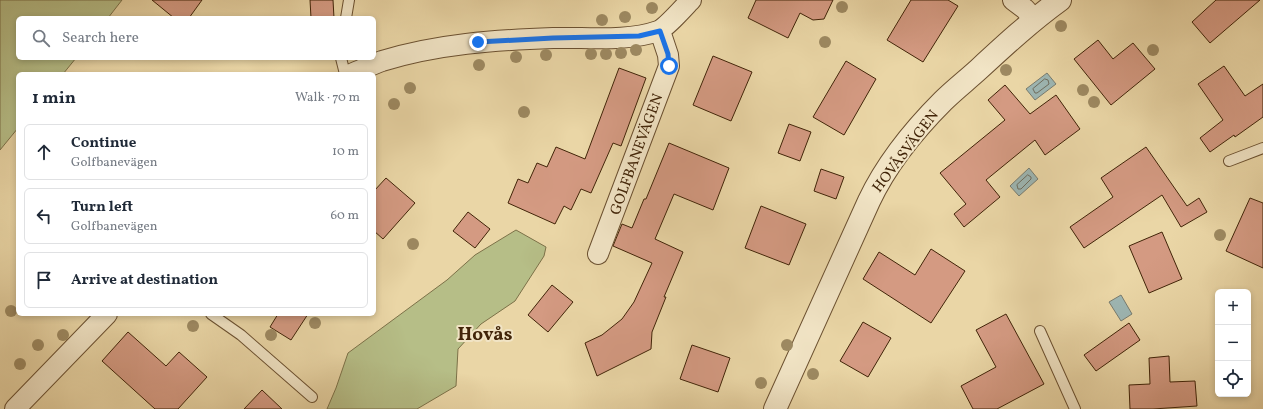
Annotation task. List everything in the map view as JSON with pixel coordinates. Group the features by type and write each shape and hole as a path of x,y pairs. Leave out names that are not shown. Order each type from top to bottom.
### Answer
{"street":[{"path":"356,72 381,62 461,44 553,38 639,36 660,31 691,0"},
{"path":"1013,0 1025,9 1034,19"},
{"name":"HOVÅSVÄGEN","path":"775,409 856,227 882,178 917,130 943,101 1034,19 1060,0"},
{"name":"GOLFBANEVÄGEN","path":"598,254 669,66 668,54 660,31"},
{"path":"16,409 105,316"}],"lane":[{"path":"346,16 349,0"},
{"path":"342,60 344,72"},
{"path":"1229,161 1263,148"},
{"path":"214,316 241,335 312,397"},
{"path":"1040,331 1075,409"}],"green space":[{"path":"0,0 122,0 110,16 16,16 16,60 74,60 65,72 16,72 16,130 0,150"},
{"path":"516,230 546,247 544,256 515,301 481,324 458,349 456,386 417,409 327,409 348,353 447,280 475,255"}],"water":[{"path":"1047,73 1056,84 1035,100 1026,89"},
{"path":"1029,168 1038,179 1019,196 1010,186"},
{"path":"1121,295 1132,314 1121,321 1109,302"}],"building":[{"path":"152,0 202,0 190,16 172,16"},
{"path":"310,0 333,0 334,16 311,16"},
{"path":"756,0 833,0 824,19 813,20 800,13 788,38 748,18"},
{"path":"911,0 948,0 958,6 923,62 887,40"},
{"path":"1216,0 1260,0 1210,43 1192,22"},
{"path":"1098,40 1113,59 1133,43 1155,69 1111,105 1074,59"},
{"path":"713,56 752,72 731,121 693,105"},
{"path":"846,61 876,79 844,135 813,117"},
{"path":"1224,66 1245,96 1263,84 1263,117 1235,137 1234,135 1210,152 1200,138 1223,120 1198,84"},
{"path":"619,68 646,78 621,146 613,143 591,193 581,189 571,210 564,206 555,224 508,203 518,179 528,183 537,163 547,167 556,147 585,159"},
{"path":"1005,85 1030,114 1056,95 1080,129 1045,155 1035,140 986,180 1000,197 964,227 954,214 966,204 940,173 1005,120 988,100"},
{"path":"789,124 811,132 800,161 778,153"},
{"path":"669,143 729,168 713,210 674,194 655,239 683,252 664,297 666,297 652,332 651,349 597,376 585,343 602,335 622,319 634,302 652,263 613,246 622,224 632,228 644,199 646,199"},
{"path":"1146,147 1187,206 1199,198 1207,212 1181,227 1162,195 1084,248 1070,227 1113,197 1101,178"},
{"path":"821,169 844,177 836,199 814,191"},
{"path":"386,178 415,203 383,239 376,233 376,189"},
{"path":"1250,198 1263,203 1263,268 1226,251"},
{"path":"761,206 806,224 789,265 745,248"},
{"path":"468,212 490,229 475,248 453,231"},
{"path":"1162,232 1182,279 1149,293 1129,246"},
{"path":"931,249 965,271 931,323 863,279 879,252 915,275"},
{"path":"552,285 573,302 548,332 528,315"},
{"path":"1006,314 1044,384 997,409 973,409 961,386 996,367 976,330"},
{"path":"277,316 307,316 291,340 270,327"},
{"path":"863,322 891,338 868,377 840,361"},
{"path":"1129,323 1140,340 1096,371 1084,355"},
{"path":"128,332 166,366 179,352 207,377 178,409 155,409 102,361"},
{"path":"692,345 730,358 718,392 680,379"},
{"path":"1169,356 1170,382 1195,381 1197,406 1130,409 1129,385 1150,384 1149,358"},
{"path":"262,390 282,409 244,409"}],"district":[{"name":"Hovås","path":"485,333"}],"route":[{"path":"478,42 553,38 639,36 660,31 668,54 669,66"}]}
